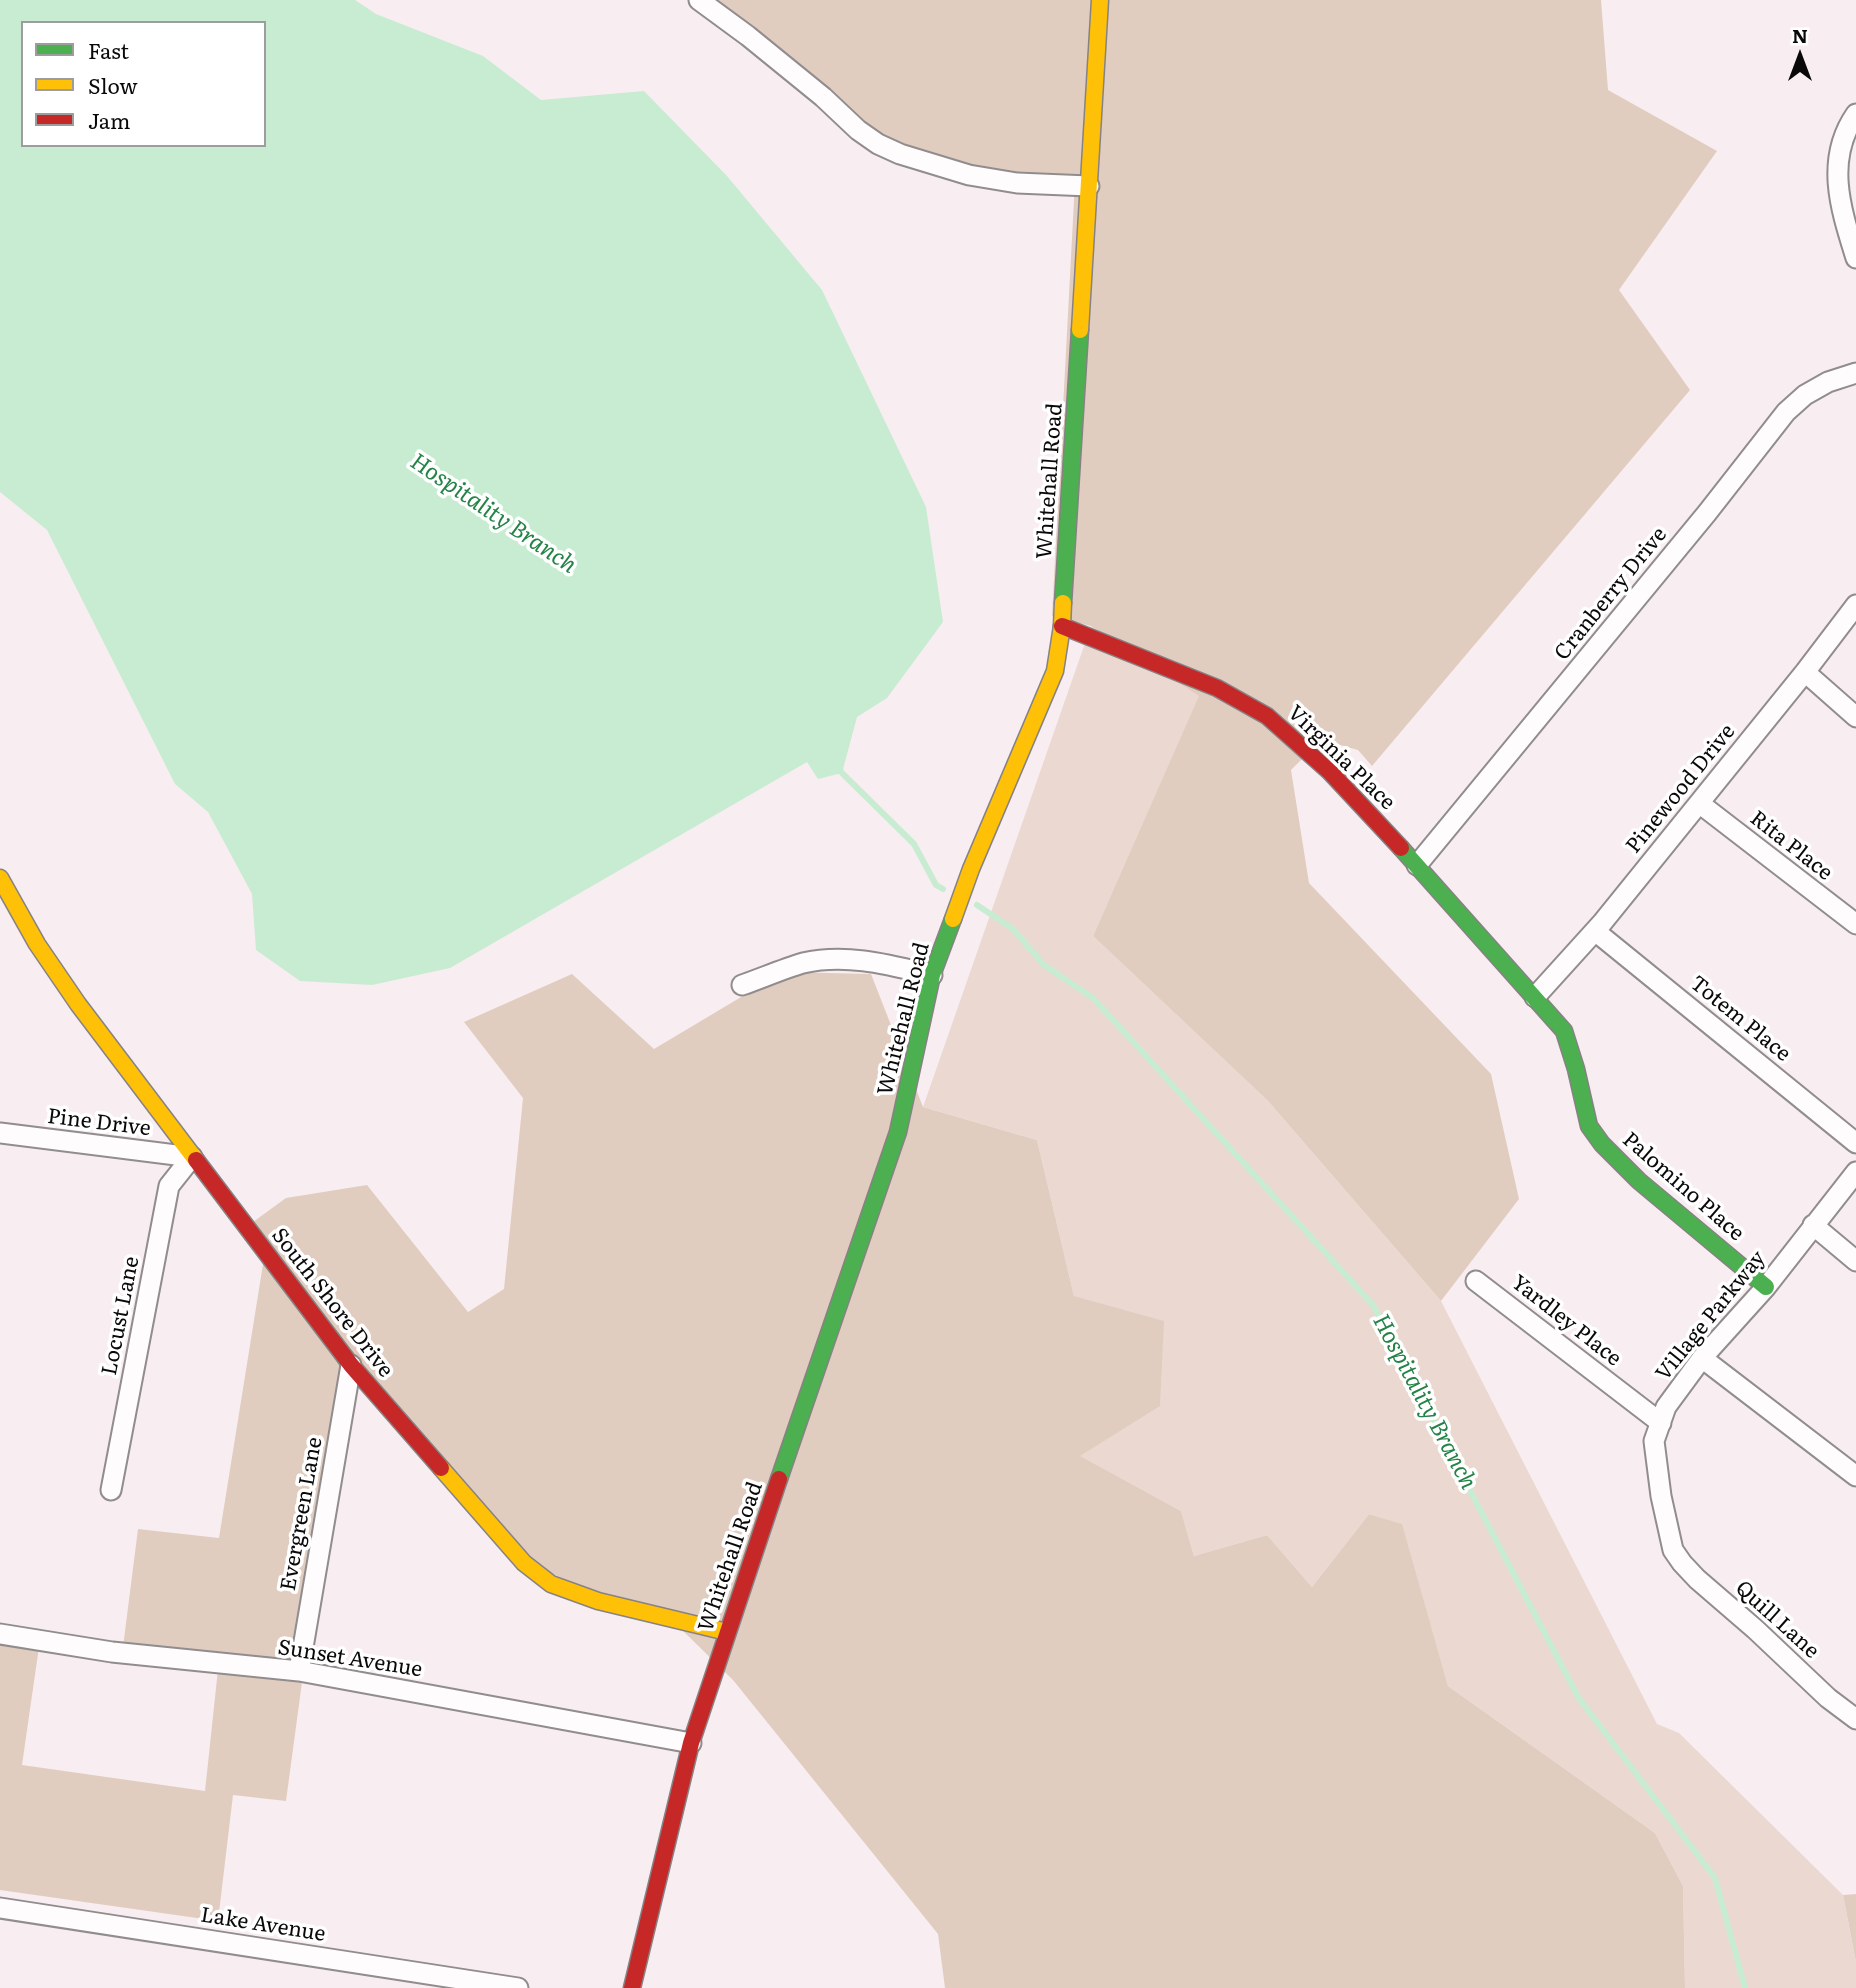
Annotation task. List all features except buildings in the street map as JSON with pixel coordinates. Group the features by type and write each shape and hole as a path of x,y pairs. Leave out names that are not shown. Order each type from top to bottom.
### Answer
{"street":[{"path":"699,0 823,97 858,130 889,149 946,169 993,180 1089,186"},
{"name":"Whitehall Road","path":"632,1988 691,1743 898,1132 932,975 971,869 1055,671 1062,626 1100,0"},
{"path":"1856,114 1844,138 1838,161 1837,186 1843,217 1856,258"},
{"name":"Cranberry Drive","path":"1417,865 1690,534 1786,412 1805,395 1828,382 1856,373"},
{"name":"Pinewood Drive","path":"1535,997 1595,931 1856,605"},
{"name":"Virginia Place","path":"1062,626 1217,688 1267,716 1329,772 1417,865 1535,997"},
{"path":"1805,672 1856,717"},
{"name":"Rita Place","path":"1699,803 1856,924"},
{"name":"South Shore Drive","path":"0,878 43,954 113,1052 351,1365 524,1563 551,1584 598,1601 727,1632"},
{"name":"Totem Place","path":"1595,931 1856,1143"},
{"path":"742,985 803,964 833,959 863,960 932,975"},
{"name":"Palomino Place","path":"1535,997 1564,1031 1589,1126 1602,1144 1640,1181 1766,1287"},
{"name":"Pine Drive","path":"0,1133 192,1157"},
{"name":"Locust Lane","path":"111,1490 169,1186 192,1157"},
{"name":"Village Parkway","path":"1672,1550 1654,1441 1666,1407 1702,1358 1766,1287 1856,1172"},
{"path":"1813,1225 1856,1261"},
{"name":"Yardley Place","path":"1476,1281 1661,1423"},
{"path":"1702,1358 1856,1476"},
{"name":"Evergreen Lane","path":"299,1671 351,1365"},
{"name":"Quill Lane","path":"1672,1550 1697,1579 1828,1698 1856,1719"},
{"name":"Sunset Avenue","path":"0,1634 113,1652 299,1671 691,1743"},
{"name":"Lake Avenue","path":"0,1908 518,1988"}],"shaded area":[{"path":"690,0 1601,0 1608,90 1717,151 1619,290 1690,390 1372,766 1358,750 1333,743 1311,750 1291,770 1309,883 1491,1074 1519,1199 1441,1301 1268,1101 1093,936 1199,696 1091,626 1052,616 1075,181 876,152 713,10"},
{"path":"1091,626 1200,696 1093,936 1268,1101 1441,1301 1657,1724 1679,1733 1843,1895 1856,1962 1856,1988 1685,1988 1683,1886 1655,1833 1448,1686 1401,1524 1369,1514 1312,1587 1267,1535 1194,1556 1181,1511 1079,1456 1160,1405 1074,1296 1037,1140 923,1107"},
{"path":"783,972 871,974 923,1107 1037,1140 1074,1296 1164,1321 1160,1406 1080,1456 1181,1511 1194,1556 1267,1535 1312,1587 1369,1514 1402,1524 1448,1686 1655,1833 1683,1886 1685,1988 945,1988 938,1934 733,1680 679,1627 522,1561 345,1363 286,1801 233,1795 218,1921 0,1890 0,1627 41,1633 22,1765 205,1791 219,1660 123,1647 138,1529 219,1538 264,1258 242,1230 286,1198 367,1185 468,1312 504,1289 523,1098 464,1022 572,974 654,1049"},
{"path":"1856,1894 1856,1962 1843,1895"}],"water":[{"path":"0,0 355,0 376,14 483,56 541,100 644,91 727,176 822,290 926,507 943,622 887,698 857,717 842,773 818,779 807,762 450,968 372,985 300,981 256,950 252,894 208,812 175,784 47,530 0,492"}],"waterway":[{"name":"Hospitality Branch","path":"839,768 914,844 936,885 943,889"},
{"name":"Hospitality Branch","path":"977,905 1013,929 1044,965 1093,998 1373,1305 1578,1697 1715,1878 1745,1988"}],"traffic: fast":[{"path":"1063,603 1080,330"},
{"path":"1401,848 1564,1031 1589,1126 1602,1144 1639,1181 1766,1287"},
{"path":"779,1479 898,1132 932,975 953,919"}],"traffic: slow":[{"path":"1080,330 1100,0"},
{"path":"953,919 971,869 1055,671 1063,603"},
{"path":"0,878 37,944 78,1004 196,1160"},
{"path":"441,1468 524,1563 551,1584 598,1601 727,1632"}],"traffic: jam":[{"path":"1062,626 1217,688 1267,716 1330,772 1401,848"},
{"path":"196,1160 351,1365 441,1468"},
{"path":"632,1988 691,1743 779,1479"}]}
